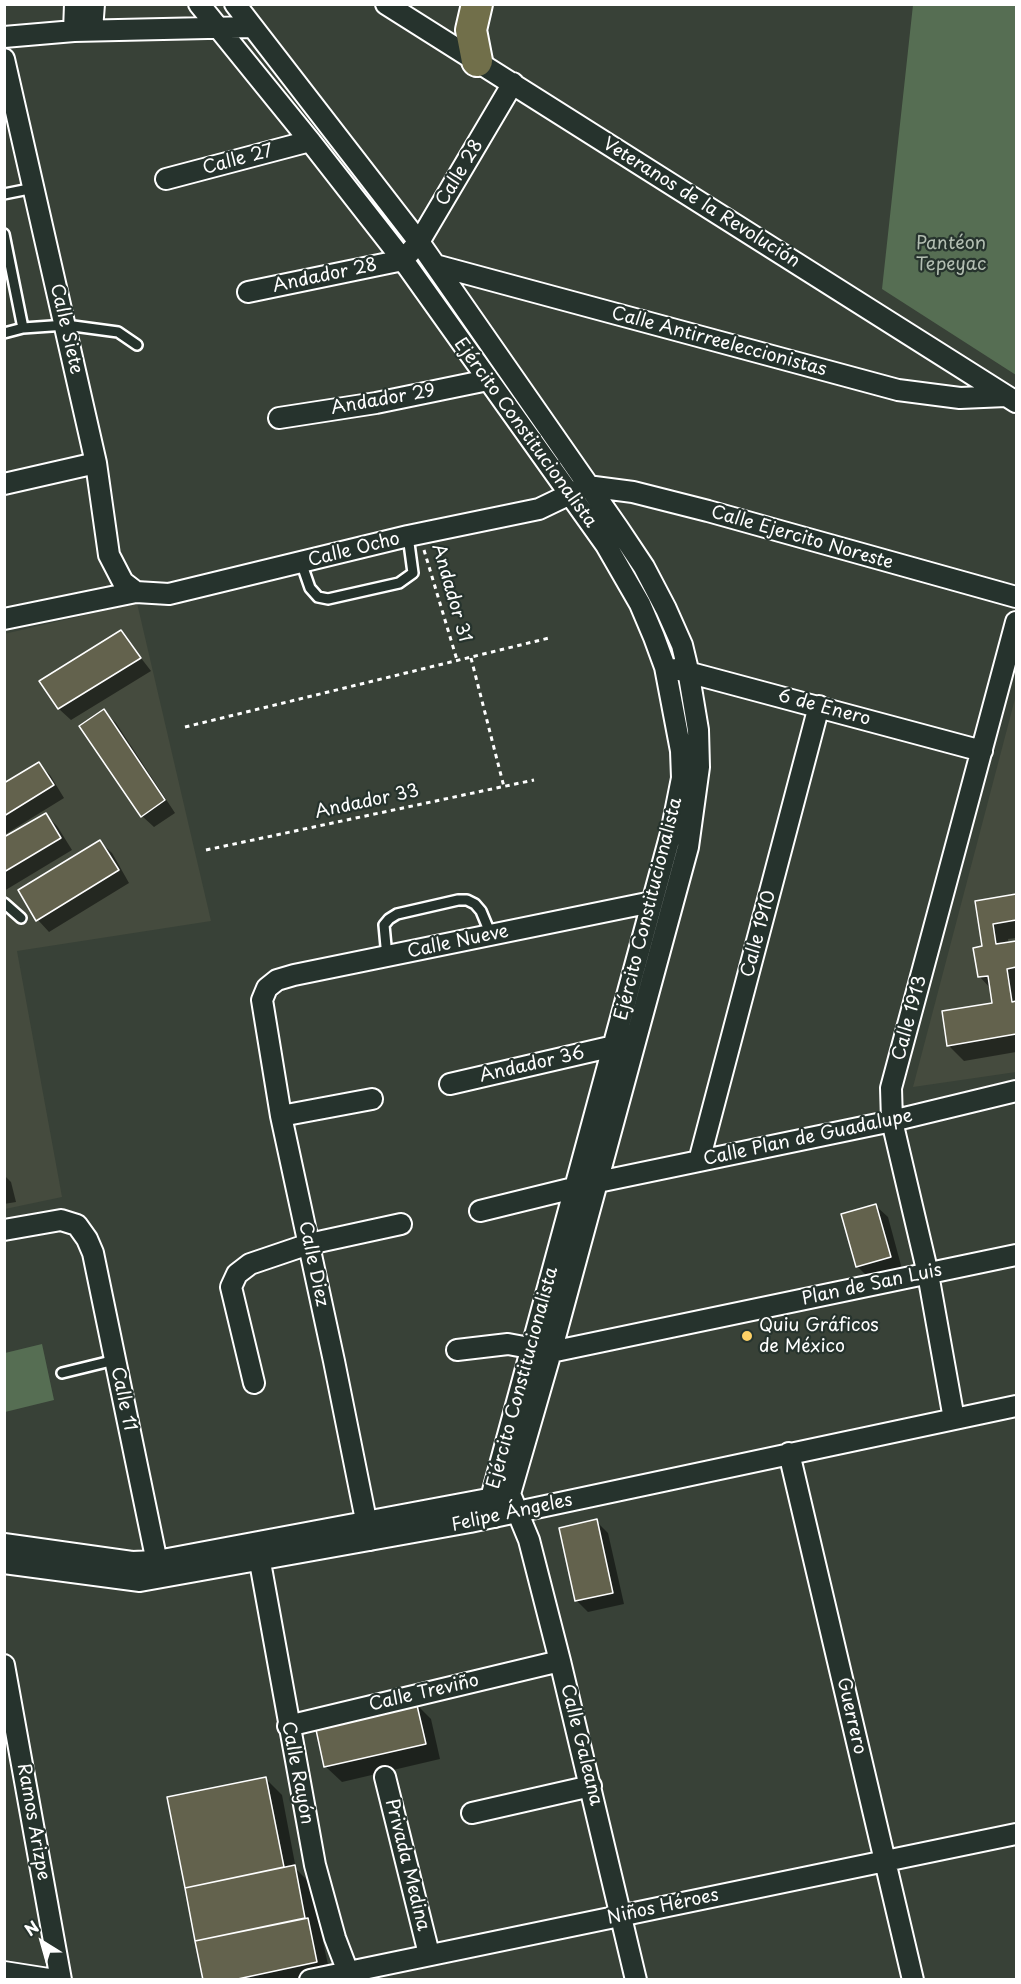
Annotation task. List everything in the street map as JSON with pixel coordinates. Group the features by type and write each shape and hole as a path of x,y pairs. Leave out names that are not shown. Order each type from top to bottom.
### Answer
{"main road":[{"path":"477,4 471,30 477,61"}],"street":[{"path":"75,4 83,31"},
{"path":"83,31 94,4"},
{"name":"Ejército Constitucionalista","path":"199,4 216,29 310,141 403,260 488,380 578,491 644,567 682,645 688,670 698,730 695,807 688,847 551,1352 504,1505"},
{"name":"Ejército Constitucionalista","path":"235,4 419,242 578,491 640,604 665,667 681,751 682,778 671,833 531,1347 504,1505"},
{"name":"Veteranos de la Revolución","path":"386,4 1011,399"},
{"path":"4,37 83,31 252,27"},
{"name":"Calle Siete","path":"4,59 96,464 109,555 123,582 136,592"},
{"name":"Calle 28","path":"403,260 419,242 513,83"},
{"name":"Calle 27","path":"166,179 310,141"},
{"name":"Andador 28","path":"248,292 403,260"},
{"name":"Calle Antirreeleccionistas","path":"435,265 898,390 960,398 1011,399"},
{"name":"Andador 29","path":"279,418 376,403 488,380"},
{"path":"4,484 96,464"},
{"name":"Calle Ocho","path":"4,619 136,592 169,594 414,535 539,509 578,491"},
{"name":"Calle Ejercito Noreste","path":"578,491 633,492 1017,597"},
{"name":"Calle 1913","path":"954,1419 928,1274 892,1121 891,1088 1017,622"},
{"name":"6 de Enero","path":"665,667 688,670 982,751"},
{"name":"Calle 1910","path":"699,1161 819,706"},
{"name":"Calle Nueve","path":"267,988 277,980 294,975 652,902"},
{"name":"Calle Diez","path":"267,988 262,1000 262,1014 281,1116 368,1532"},
{"name":"Andador 36","path":"450,1084 614,1046"},
{"name":"Calle Plan de Guadalupe","path":"480,1211 598,1182 892,1121 1017,1091"},
{"path":"281,1116 372,1099"},
{"name":"Calle 11","path":"4,1230 61,1220 77,1226 93,1253 159,1569"},
{"path":"254,1383 231,1287 237,1274 250,1264 309,1244 401,1224"},
{"name":"Plan de San Luis","path":"551,1352 1017,1255"},
{"path":"457,1350 508,1344 551,1352"},
{"name":"Felipe Ángeles","path":"4,1563 125,1581 159,1569 789,1453 1017,1406"},
{"name":"Guerrero","path":"789,1453 913,1980"},
{"name":"Calle Galeana","path":"504,1505 529,1540 591,1786 636,1980"},
{"name":"Felipe Ángeles","path":"4,1544 132,1562 159,1569 260,1562 368,1532"},
{"name":"Calle Rayón","path":"260,1562 315,1864 334,1938 349,1975"},
{"name":"Calle Treviño","path":"288,1725 560,1661"},
{"name":"Ramos Arizpe","path":"4,1665 61,1980"},
{"name":"Privada Medina","path":"385,1776 429,1954"},
{"path":"472,1813 591,1786"},
{"name":"Niños Héroes","path":"310,1980 349,1975 429,1954 1017,1834"},
{"path":"4,1972 55,1980"}],"lane":[{"path":"4,194 34,188"},
{"path":"4,234 23,328"},
{"path":"4,333 23,328 66,325 118,332 137,345"},
{"path":"301,562 310,588 318,597 328,599 377,589 399,583 413,573 414,535"},
{"path":"387,957 384,925 389,919 397,914 458,900 467,900 475,904 481,911 491,935"},
{"path":"4,903 21,918"},
{"path":"62,1373 115,1360"}],"path":[{"name":"Andador 31","path":"414,535 457,660"},
{"path":"185,728 549,638"},
{"path":"471,657 504,787"},
{"name":"Andador 33","path":"206,850 534,780"}],"shaded area":[{"path":"137,603 211,921 17,951 62,1197 5,1209 4,634"},
{"path":"1016,695 1016,1072 913,1087"}],"green space":[{"name":"Pantéon Tepeyac","path":"913,5 1016,5 1016,375 882,289"},
{"path":"42,1344 54,1400 5,1412 5,1353"}],"building":[{"path":"121,630 141,658 58,709 39,681"},
{"path":"104,709 165,800 141,817 79,726"},
{"path":"39,762 54,785 4,816 4,783"},
{"path":"46,813 61,838 4,872 4,837"},
{"path":"100,840 119,870 36,921 18,890"},
{"path":"1016,894 1016,920 993,924 996,944 1016,941 1016,967 1007,969 1012,1002 1016,1001 1016,1034 947,1046 942,1011 992,1003 988,976 978,977 973,948 982,946 975,901"},
{"path":"876,1204 891,1257 856,1267 841,1214"},
{"path":"597,1519 613,1593 575,1601 559,1528"},
{"path":"416,1701 426,1744 324,1767 315,1725"},
{"path":"266,1777 284,1867 185,1888 167,1797"},
{"path":"295,1865 305,1918 195,1941 185,1888"},
{"path":"308,1918 317,1962 233,1980 203,1980 195,1941"}],"place":[{"name":"Quiu Gráficos de México","path":"747,1336"}]}
